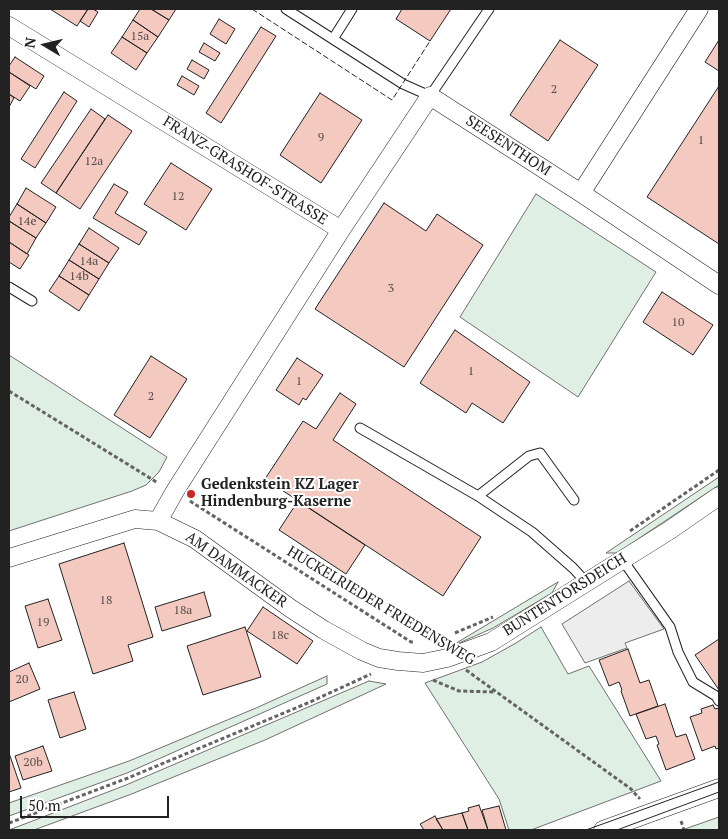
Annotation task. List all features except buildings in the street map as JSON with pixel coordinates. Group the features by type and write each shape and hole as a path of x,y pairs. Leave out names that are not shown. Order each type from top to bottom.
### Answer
{"street":[{"path":"581,193 699,9"},
{"name":"FRANZ-GRASHOF-STRASSE","path":"9,26 341,230 158,521"},
{"name":"SEESENTHOM","path":"430,96 719,285"},
{"path":"341,230 430,96"},
{"name":"BUNTENTORSDEICH","path":"398,661 423,663 447,658 491,642 670,530 719,496"},
{"name":"AM DAMMACKER","path":"9,558 135,519 158,521 195,539 290,608 324,630 362,651 379,658 398,661"},
{"path":"603,830 719,788"}],"lane":[{"path":"286,9 402,84 430,96 489,9"},
{"path":"333,39 352,9"},
{"path":"9,287 32,301"},
{"path":"360,428 478,496 532,532 586,582"},
{"path":"478,496 529,456 540,453 574,500"},
{"path":"622,559 670,627 678,652 693,682 716,696 719,701"}],"path":[{"name":"HUCKELRIEDER FRIEDENSWEG","path":"9,391 152,481 175,492 411,642 419,644"},
{"name":"HUCKELRIEDER FRIEDENSWEG","path":"447,658 631,790 639,798 646,795"},
{"path":"9,823 137,774 310,702 398,661"},
{"path":"426,680 434,680 459,691 496,692"}],"green space":[{"path":"536,194 656,272 578,397 460,317"},
{"path":"9,355 167,457 159,472 146,485 132,491 9,531"},
{"path":"719,477 719,485 617,553 606,553"},
{"path":"558,582 552,593 493,628 448,648"},
{"path":"541,627 568,674 589,666 661,781 531,830 509,830 499,799 425,683 482,662"},
{"path":"327,676 327,684 127,773 9,816 9,803 129,761"},
{"path":"369,681 386,684 265,740 129,795 34,830 9,830 126,785"},
{"path":"719,817 719,830 682,830"}],"shaded area":[{"path":"629,581 664,629 625,643 627,648 585,663 562,624"}],"tram line":[{"path":"586,830 719,782"},
{"path":"617,830 719,792"}],"fence":[{"path":"252,9 392,100 430,41"}],"place":[{"name":"Gedenkstein KZ Lager Hindenburg-Kaserne","path":"191,494"}]}
